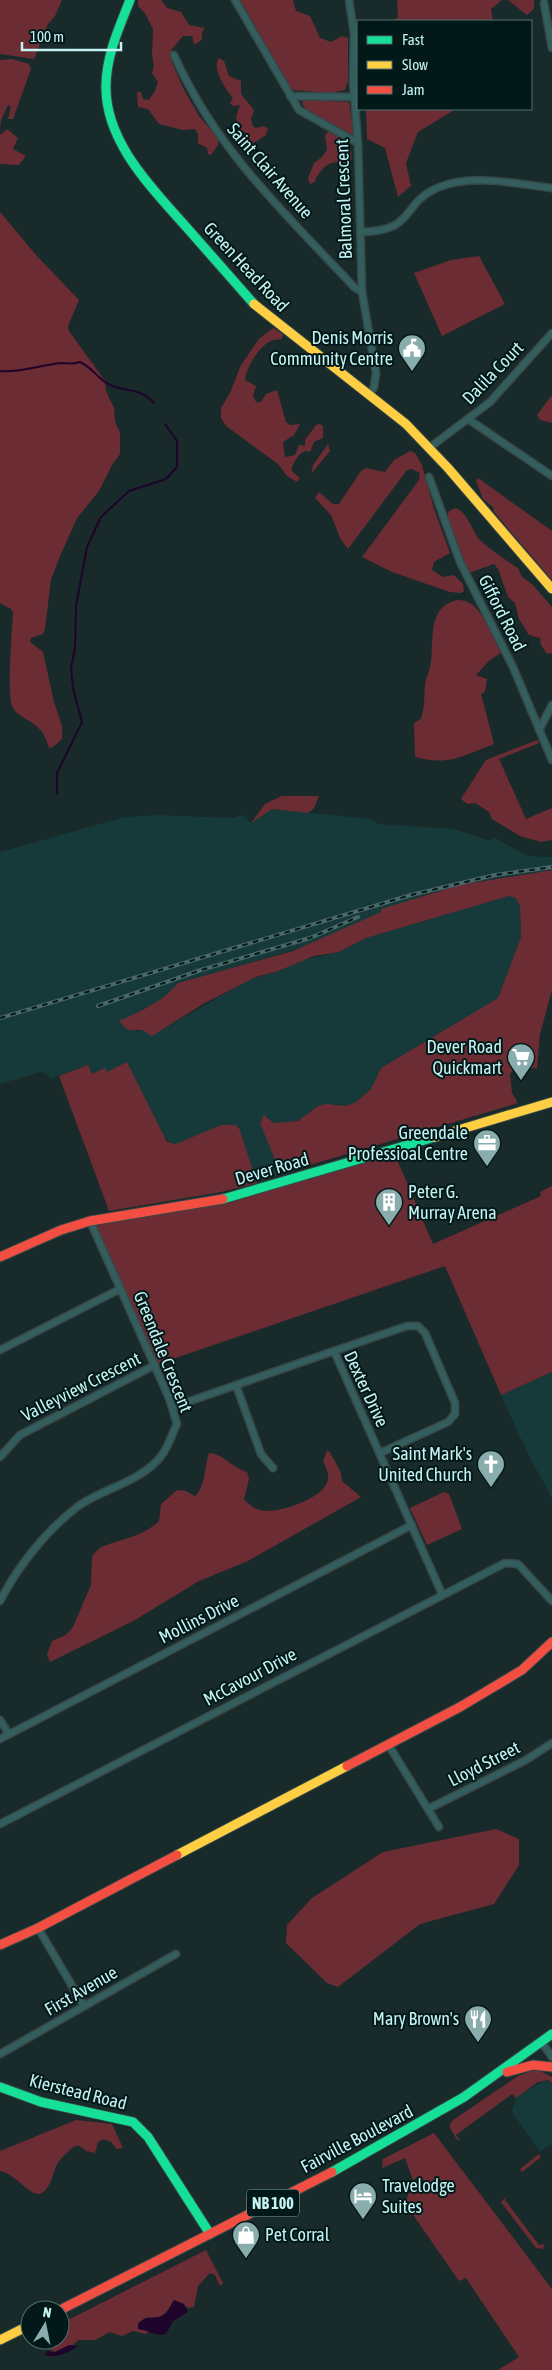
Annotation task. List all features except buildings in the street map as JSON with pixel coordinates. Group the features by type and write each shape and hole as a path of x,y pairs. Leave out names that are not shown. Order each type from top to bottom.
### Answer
{"main road":[{"name":"Green Head Road","path":"130,0 111,48 106,85 111,120 131,161 151,188 256,306 397,416 429,448 552,589"},
{"name":"Dever Road","path":"0,1257 62,1230 90,1221 228,1198 552,1102"},
{"path":"0,1945 38,1928 496,1687 522,1670 552,1642"},
{"name":"Fairville Boulevard","path":"70,2305 370,2152 431,2118 501,2074 552,2034"},
{"path":"501,2074 533,2065 552,2067"},
{"name":"Kierstead Road","path":"0,2087 41,2102 133,2122 148,2136 210,2234"},
{"path":"0,2340 20,2330"}],"street":[{"path":"235,0 290,96 303,113 358,143"},
{"name":"Balmoral Crescent","path":"349,0 354,33 354,97 358,143 362,292 376,373 374,387 370,395"},
{"path":"544,3 552,48"},
{"name":"Saint Clair Avenue","path":"174,54 197,103 227,148 354,287 362,292"},
{"path":"290,96 354,97"},
{"path":"361,232 382,231 396,226 428,193 452,183 476,181 552,188"},
{"name":"Dalila Court","path":"429,448 490,402 552,333"},
{"path":"468,419 552,476"},
{"name":"Gifford Road","path":"430,477 460,562 513,667 552,760"},
{"path":"539,730 552,705"},
{"name":"Greendale Crescent","path":"0,1601 14,1574 50,1533 78,1507 139,1475 162,1456 177,1424 173,1407 155,1365 90,1221"},
{"path":"0,1350 120,1289"},
{"path":"334,1351 406,1326 418,1326 425,1333 455,1403 455,1414 448,1422 380,1453"},
{"name":"Dexter Drive","path":"173,1407 334,1351 442,1594"},
{"name":"Valleyview Crescent","path":"0,1457 20,1435 155,1365"},
{"path":"236,1385 262,1454 273,1468"},
{"name":"Mollins Drive","path":"0,1739 412,1525"},
{"name":"McCavour Drive","path":"0,1824 505,1563 515,1562 552,1601"},
{"path":"0,1720 9,1734"},
{"name":"Lloyd Street","path":"428,1809 526,1760 552,1743"},
{"path":"388,1744 439,1827"},
{"path":"38,1928 84,2006"},
{"name":"First Avenue","path":"0,2054 176,1954"},
{"path":"542,2043 552,2057"}],"shaded area":[{"path":"0,0 62,0 55,16 48,24 34,59 0,54"},
{"path":"138,0 161,0 167,8 181,12 189,25 205,28 202,33 202,39 196,44 194,44 192,36 183,36 172,49 171,60 184,90 199,116 218,138 218,145 211,155 208,154 207,148 198,143 198,134 195,129 183,130 159,124 148,109 138,107 137,92 141,92 143,99 149,100 158,82 152,73 154,66 152,55 153,29 145,13 138,6"},
{"path":"240,0 293,0 296,11 310,16 320,38 331,42 342,36 348,38 348,81 345,90 330,93 292,90"},
{"path":"397,0 502,0 491,9 493,20 393,20 398,18"},
{"path":"508,0 534,0 534,9 527,15"},
{"path":"219,58 224,61 229,76 241,81 241,94 254,110 251,119 253,126 256,128 263,126 268,128 266,135 244,149 240,149 239,146 247,133 239,130 236,117 240,105 233,106 230,103 233,98 218,73 217,62"},
{"path":"12,59 29,64 31,69 13,119 8,119 11,107 8,105 1,120 0,128 0,60"},
{"path":"305,100 349,102 354,136 307,110 302,104"},
{"path":"366,110 454,110 418,132 406,163 411,186 398,197 385,148 367,139"},
{"path":"7,129 18,138 13,149 26,156 19,165 0,164 0,135"},
{"path":"328,132 339,137 348,145 352,155 351,160 348,166 336,162 327,165 318,175 315,182 310,184 308,178 314,163 327,150 325,136"},
{"path":"0,212 36,255 79,300 68,326 69,331 105,381 106,391 114,408 115,422 120,432 120,454 112,465 99,491 77,518 51,579 43,634 31,638 30,642 43,652 54,702 62,726 62,739 49,748 46,738 41,731 15,711 12,706 10,676 13,613 11,609 0,603"},
{"path":"479,256 505,304 442,336 414,273 451,260"},
{"path":"273,328 283,334 282,339 271,341 258,352 245,380 256,386 253,396 256,402 261,402 266,394 277,390 286,422 290,425 300,424 294,435 283,442 285,457 295,455 299,445 305,446 305,440 316,425 320,424 323,426 323,438 314,442 310,452 303,452 294,463 292,471 300,478 297,482 287,476 278,464 226,426 221,418 221,408 230,393 241,365 259,339"},
{"path":"552,395 552,423 540,420 537,415"},
{"path":"328,444 330,451 311,474 313,465"},
{"path":"410,451 415,453 422,465 434,509 450,553 434,562 432,570 443,577 454,575 463,584 464,591 461,593 450,592 392,572 362,557 419,480 420,473 412,469 407,470 348,549 340,538 331,515 315,498 319,492 333,504 339,504 361,471 366,468 385,472 394,460"},
{"path":"478,478 552,531 552,580 494,512 493,507 483,499 476,481"},
{"path":"456,508 467,518 480,540 518,568 522,577 532,584 552,607 552,653 547,654 541,645 540,638 529,635 519,619 515,603 508,597 498,569 494,564 469,573 447,518 449,511"},
{"path":"457,600 473,605 479,611 501,653 490,660 476,675 487,679 485,692 481,694 494,744 456,758 427,760 415,757 414,723 421,719 423,710 436,617 447,604"},
{"path":"537,740 539,743 499,759 526,819 552,808 552,840 541,842 520,836 492,819 489,812 475,803 467,804 461,799 486,760"},
{"path":"282,796 319,796 314,808 308,813 272,809 251,823 265,804"},
{"path":"272,809 371,819 377,824 454,829 490,841 493,837 528,856 552,857 552,870 487,880 421,896 307,946 178,983 172,991 139,1011 136,1031 167,1027 245,982 278,971 302,960 339,952 366,938 509,896 516,898 520,906 521,937 498,998 381,1068 371,1089 356,1102 346,1106 336,1104 296,1121 274,1123 268,1116 283,1173 257,1183 240,1130 221,1125 178,1144 171,1144 107,1072 92,1074 87,1065 50,1079 47,1074 41,1072 0,1084 0,852 125,817 156,815 231,818 242,815 251,823"},
{"path":"552,870 552,990 540,1034 537,1068 514,1069 510,1074 512,1093 518,1103 283,1173 278,1167 260,1123 264,1115 274,1123 298,1121 318,1106 326,1104 346,1106 356,1102 371,1089 381,1068 498,998 521,937 520,906 516,898 509,896 366,938 339,952 314,956 278,971 256,977 203,1004 152,1036 142,1030 128,1030 119,1021 158,1001 178,983 293,951 381,912 381,909 460,885"},
{"path":"127,1062 167,1142 176,1144 221,1125 236,1125 240,1130 257,1183 221,1192 109,1211 59,1076 88,1065 92,1074 105,1068 107,1072"},
{"path":"393,1150 433,1244 541,1196 540,1192 552,1186 552,1372 501,1395 445,1266 155,1365 90,1221 187,1206"},
{"path":"552,1372 552,1498 528,1454 501,1395"},
{"path":"327,1451 330,1452 341,1473 342,1481 361,1497 248,1561 199,1581 135,1620 50,1662 47,1655 52,1641 66,1635 73,1627 91,1585 92,1556 102,1547 139,1534 153,1526 159,1521 161,1504 177,1490 186,1491 195,1496 203,1482 209,1453 219,1456 247,1472 249,1479 244,1499 249,1505 267,1511 299,1504 325,1487 328,1475 323,1461"},
{"path":"444,1492 449,1494 462,1529 427,1545 410,1508"},
{"path":"496,1829 519,1839 519,1865 494,1904 420,1924 338,1987 327,1983 286,1943 287,1925 312,1898 383,1852"},
{"path":"531,2071 540,2071 552,2077 552,2083 548,2080 538,2082 516,2098 512,2094 456,2135 460,2140 457,2140 449,2126 453,2120 518,2076"},
{"path":"545,2080 552,2083 552,2144 540,2152 512,2112 516,2098"},
{"path":"76,2120 112,2124 123,2148 117,2149 111,2142 103,2139 98,2142 95,2153 86,2151 80,2146 74,2147 61,2158 48,2186 40,2194 31,2191 11,2176 0,2171 0,2151"},
{"path":"434,2133 552,2289 552,2370 498,2370 519,2357 466,2278 459,2281 405,2203 409,2193 424,2181 421,2176 413,2180 405,2158 382,2168 383,2159"},
{"path":"539,2154 541,2157 522,2172 520,2169"},
{"path":"508,2195 505,2200 539,2245 545,2244 543,2249 536,2248 501,2202"},
{"path":"206,2250 223,2283 220,2286 215,2275 210,2273 198,2286 194,2307 189,2308 178,2302 161,2316 145,2318 138,2324 140,2329 149,2331 146,2334 133,2331 122,2336 110,2332 95,2340 78,2340 70,2346 70,2319"},
{"path":"174,2300 184,2304 188,2312 173,2321 166,2334 159,2335 138,2329 138,2324 144,2319 165,2314"},
{"path":"70,2345 78,2346 71,2350 62,2354 45,2355 47,2351 70,2350"}],"waterway":[{"path":"0,371 15,371 53,364 80,362 108,384 144,395 154,403"},
{"path":"57,794 57,773 82,722 73,688 71,668 75,648 76,606 87,547 101,517 129,491 166,479 177,467 177,441 165,424"}],"railway":[{"path":"0,1018 411,895 495,875 552,867"},
{"path":"98,1006 201,970 310,938 358,917"}],"traffic: fast":[{"path":"130,0 114,41 107,73 108,105 113,126 122,145 146,181 254,304"},
{"path":"223,1199 435,1137"},
{"path":"332,2172 464,2097 552,2034"},
{"path":"0,2087 41,2102 133,2122 148,2137 210,2234"}],"traffic: slow":[{"path":"254,304 406,424 448,468 552,589"},
{"path":"435,1137 552,1102"},
{"path":"177,1855 347,1766"},
{"path":"0,2340 20,2330"}],"traffic: jam":[{"path":"0,1257 61,1230 90,1221 223,1199"},
{"path":"347,1766 460,1707 522,1670 552,1642"},
{"path":"0,1945 38,1928 177,1855"},
{"path":"507,2072 533,2065 552,2067"},
{"path":"70,2305 332,2172"}],"place":[{"name":"Denis Morris Community Centre","path":"412,372"},
{"name":"Dever Road Quickmart","path":"521,1081"},
{"name":"Greendale Professioal Centre","path":"487,1167"},
{"name":"Peter G. Murray Arena","path":"389,1226"},
{"name":"Saint Mark's United Church","path":"491,1488"},
{"name":"Mary Brown's","path":"478,2043"},
{"name":"Travelodge Suites","path":"363,2220"},
{"name":"Pet Corral","path":"246,2259"}]}
